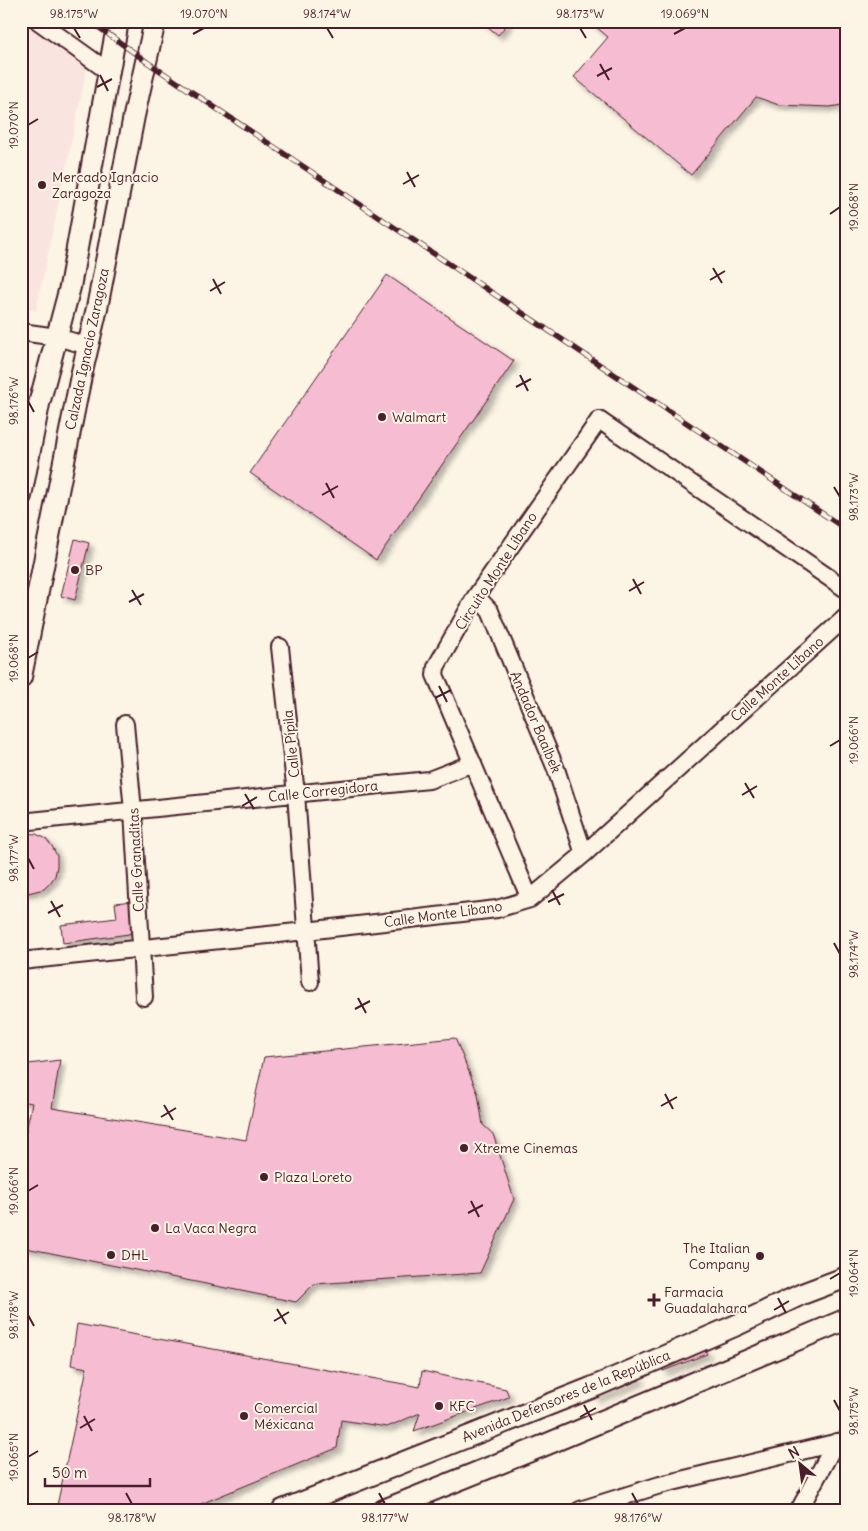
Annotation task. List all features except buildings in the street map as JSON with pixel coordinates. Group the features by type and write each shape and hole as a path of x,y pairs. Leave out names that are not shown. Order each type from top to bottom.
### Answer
{"main road":[{"path":"21,496 39,404 70,287 118,21"},
{"name":"Calzada Ignacio Zaragoza","path":"21,678 89,338 97,308 134,116 155,21"},
{"path":"70,287 75,311 89,338"},
{"name":"Avenida Defensores de la República","path":"284,1510 592,1388 739,1324 802,1294 847,1277"},
{"path":"384,1510 847,1319"}],"street":[{"path":"38,21 109,72"},
{"path":"21,332 57,337 89,338"},
{"name":"Circuito Monte Líbano","path":"530,899 435,675 436,667 476,596 599,420 847,590"},
{"name":"Andador Baalbek","path":"476,596 490,611 556,769 584,854"},
{"name":"Calle Monte Líbano","path":"21,961 141,950 497,909 530,899 584,854 847,616"},
{"name":"Calle Pípila","path":"280,647 296,794 310,982"},
{"name":"Calle Granaditas","path":"126,724 134,811 144,996"},
{"name":"Calle Corregidora","path":"21,822 430,780 473,762"},
{"path":"580,1510 660,1485 842,1441"},
{"path":"799,1510 842,1441"}],"shaded area":[{"name":"Mercado Ignacio Zaragoza","path":"21,21 30,21 88,63 36,311 21,308"}],"railway":[{"path":"90,21 147,62 847,530"}],"place":[{"name":"Mercado Ignacio Zaragoza","path":"42,185"},
{"name":"Walmart","path":"382,417"},
{"name":"BP","path":"75,570"},
{"name":"Xtreme Cinemas","path":"464,1148"},
{"name":"Plaza Loreto","path":"264,1177"},
{"name":"La Vaca Negra","path":"155,1228"},
{"name":"DHL","path":"111,1255"},
{"name":"The Italian Company","path":"760,1256"},
{"name":"Farmacia Guadalahara","path":"654,1300"},
{"name":"KFC","path":"439,1406"},
{"name":"Comercial Méxicana","path":"244,1416"}]}
